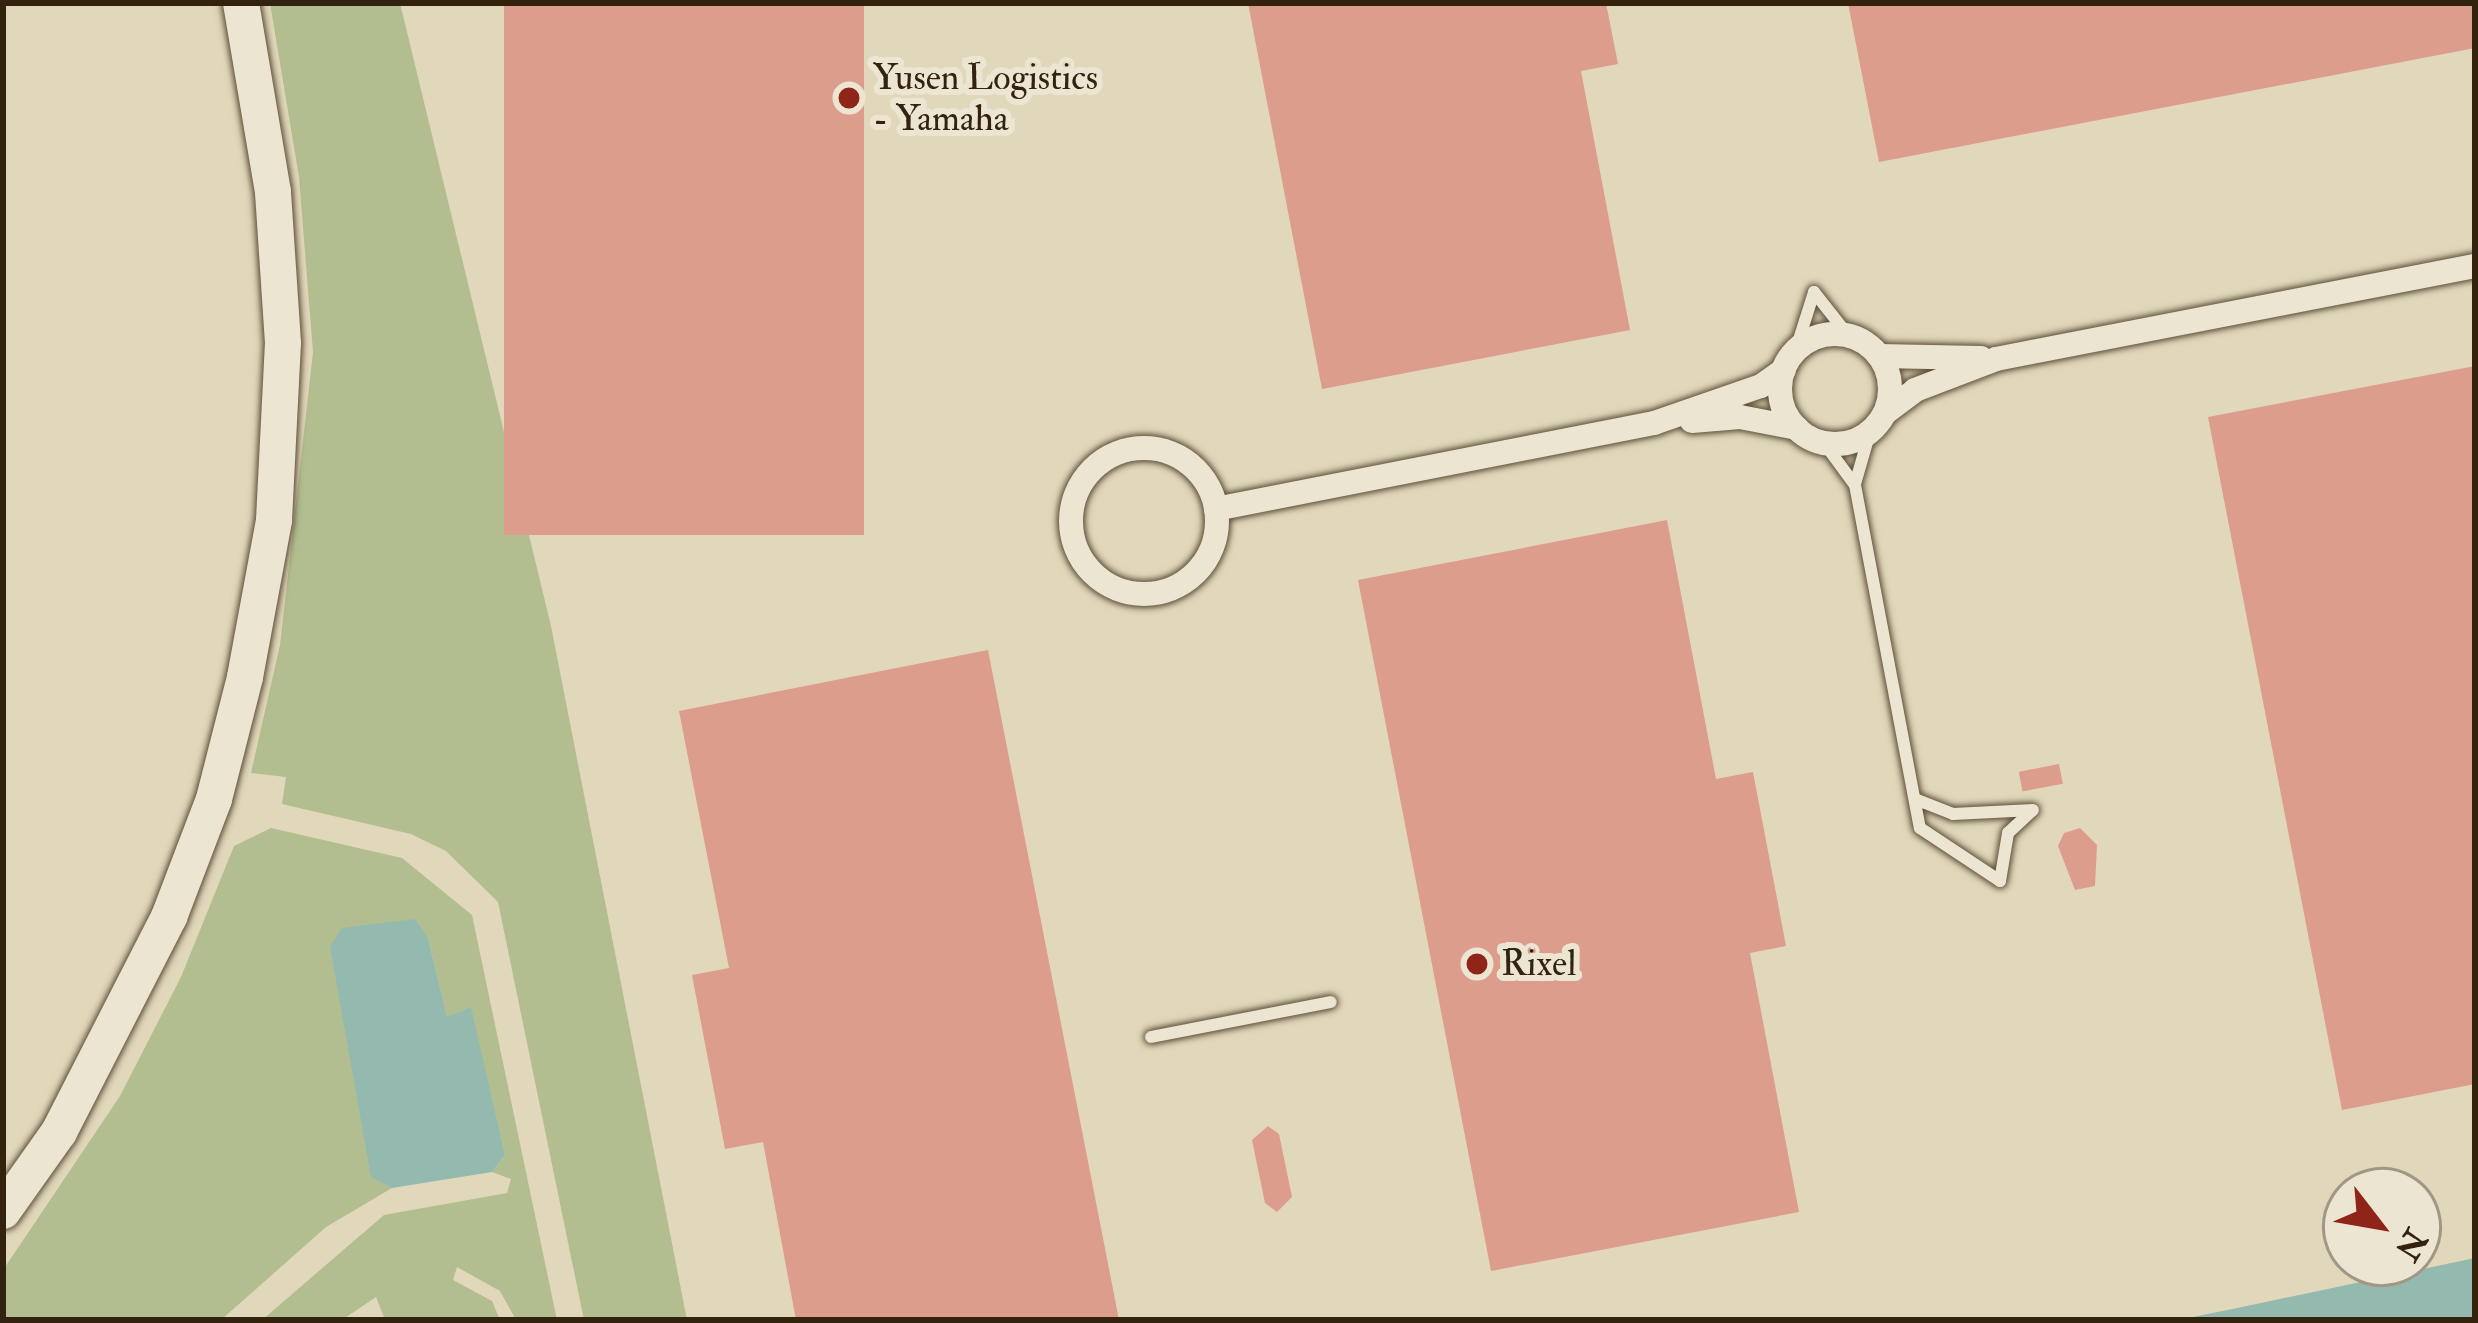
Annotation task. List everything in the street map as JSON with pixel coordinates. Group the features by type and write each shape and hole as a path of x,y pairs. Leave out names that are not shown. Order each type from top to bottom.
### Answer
{"main road":[{"path":"3,1211 59,1132 170,917 214,799 245,677 274,520 283,343 273,192 241,3"}],"street":[{"path":"1216,509 1654,423 1740,418 1797,428 1824,443 1877,422 1915,390 1996,358 2475,266"},
{"path":"1654,423 1762,386 1823,335 1848,335 1880,356 1996,358"},
{"path":"1877,422 1890,387 1880,356"},
{"path":"1789,361 1783,404 1797,428"},
{"path":"1130,449 1188,463 1216,509 1214,545 1199,570 1164,592 1116,589 1095,576 1073,538 1079,488 1111,456 1130,449"}],"lane":[{"path":"1789,361 1814,292 1848,335"},
{"path":"1855,485 1877,422"},
{"path":"1824,443 1855,485 1920,828 2000,881 2008,833 2033,810 1953,814 1915,799"},
{"path":"1151,1037 1331,1002"}],"green space":[{"path":"270,3 400,3 551,626 687,1320 584,1320 498,902 446,851 411,834 282,804 286,777 251,773 280,645 313,352 299,177"},
{"path":"271,828 402,858 472,915 557,1320 516,1320 500,1291 457,1267 453,1280 492,1301 500,1320 385,1320 376,1297 342,1320 262,1320 384,1215 507,1193 511,1179 492,1172 505,1155 470,1008 447,1018 428,938 371,1176 392,1188 326,1227 221,1320 3,1320 3,1270 120,1096 181,977 234,846"}],"water":[{"path":"415,919 428,938 447,1017 471,1007 505,1155 492,1172 392,1188 371,1177 330,947 342,928"},
{"path":"2475,1258 2475,1320 2178,1320 2337,1287 2442,1287 2442,1265"}],"building":[{"path":"504,3 864,3 864,535 504,535"},
{"path":"1248,3 1606,3 1618,64 1581,71 1630,330 1322,389"},
{"path":"1848,3 2475,3 2475,48 1879,162"},
{"path":"2475,366 2475,1084 2342,1110 2208,417"},
{"path":"1667,520 1716,779 1753,772 1786,946 1750,953 1799,1212 1491,1271 1358,580"},
{"path":"988,650 1119,1320 796,1320 763,1142 725,1149 692,975 729,968 679,711"},
{"path":"2059,764 2063,784 2023,791 2019,772"},
{"path":"2080,828 2097,845 2095,886 2075,890 2058,846 2064,833"},
{"path":"1268,1126 1279,1134 1292,1197 1277,1212 1265,1203 1252,1140"}],"place":[{"name":"Yusen Logistics - Yamaha","path":"849,98"},
{"name":"Rixel","path":"1477,964"}]}
